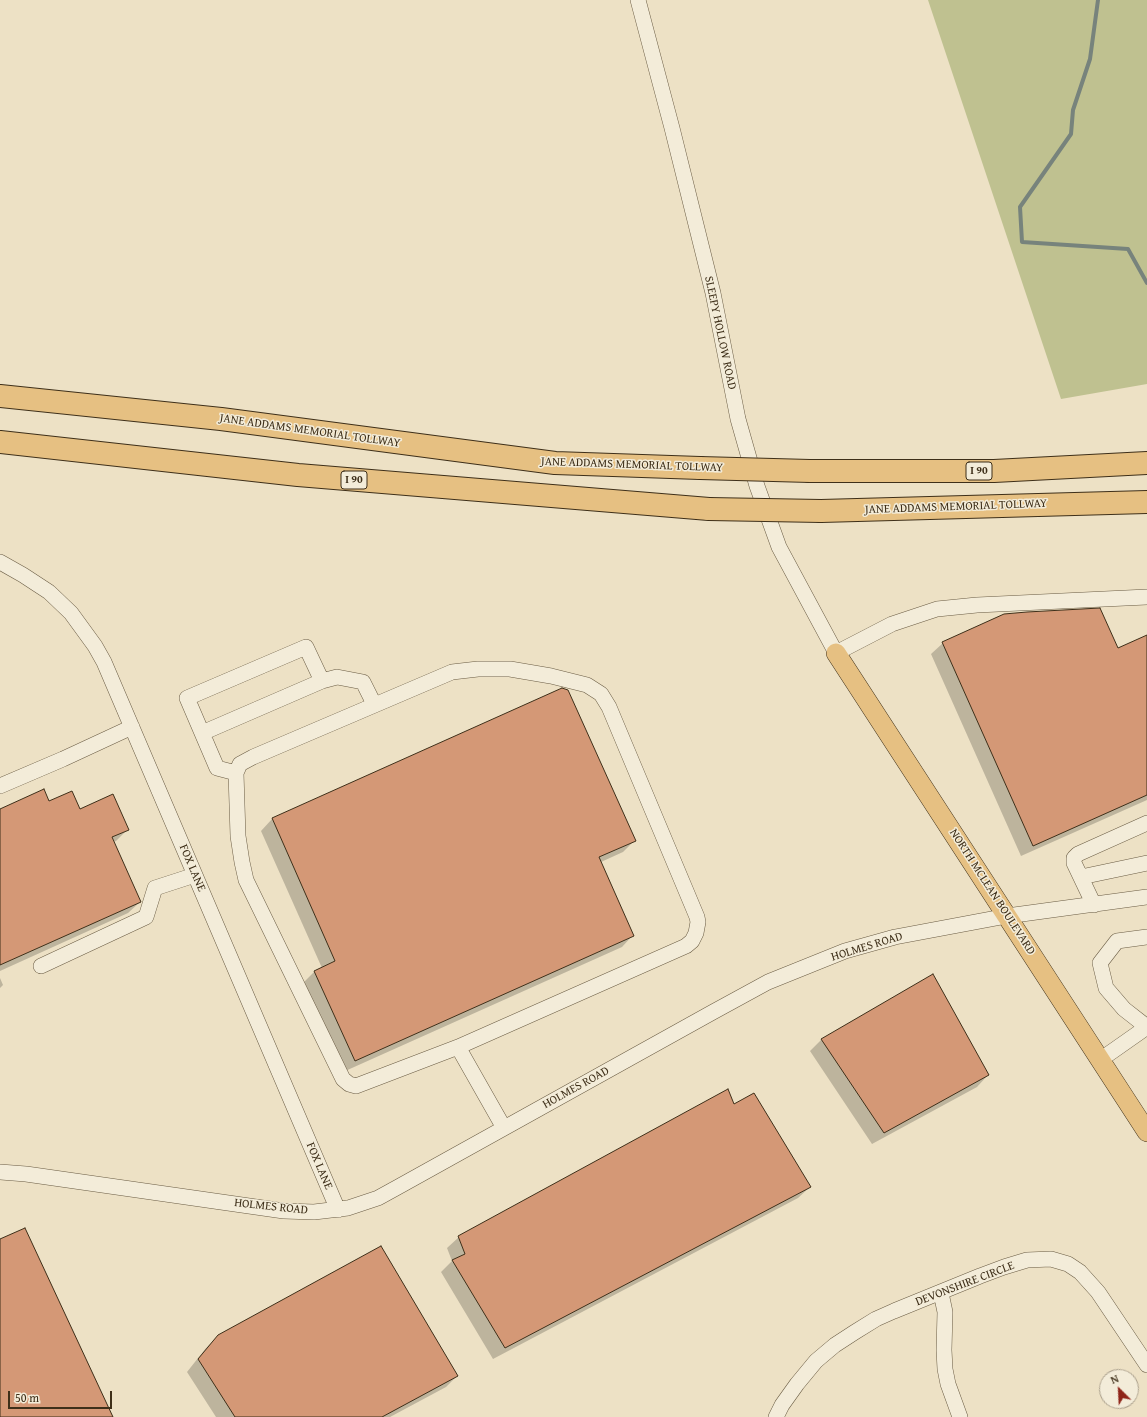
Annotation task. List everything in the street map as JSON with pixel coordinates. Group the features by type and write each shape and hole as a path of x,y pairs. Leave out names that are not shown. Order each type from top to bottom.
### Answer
{"highway":[{"name":"JANE ADDAMS MEMORIAL TOLLWAY","path":"0,396 221,419 554,463 810,471 994,472 1147,463"},
{"name":"JANE ADDAMS MEMORIAL TOLLWAY","path":"0,442 298,475 709,509 821,511 1147,502"}],"main road":[{"name":"NORTH MCLEAN BOULEVARD","path":"836,653 1147,1132"}],"street":[{"name":"SLEEPY HOLLOW ROAD","path":"638,0 672,128 709,278 738,418 757,486 779,547 836,653"},
{"name":"FOX LANE","path":"0,562 49,592 71,613 95,646 104,662 338,1210"},
{"path":"836,653 892,624 937,609 977,605 1147,597"},
{"path":"236,773 217,768 187,698 306,647 322,681"},
{"path":"478,669 510,669 551,676 587,685 601,694 609,707 697,917 698,922 696,933 692,941 686,946 458,1047 356,1086 349,1084 343,1079 246,880 238,836 236,773 240,764 252,757 452,672 478,669"},
{"path":"202,733 322,681 337,677 363,682 374,704"},
{"path":"0,786 132,727"},
{"path":"1094,905 1074,863 1074,858 1078,854 1147,823"},
{"path":"1081,877 1147,863"},
{"path":"41,966 146,917 155,888 195,875"},
{"name":"HOLMES ROAD","path":"0,1172 26,1174 284,1211 314,1212 338,1210 378,1198 768,982 845,951 895,937 1008,916 1147,897"},
{"path":"1100,1060 1147,1027 1124,1009 1106,988 1100,963 1117,941 1147,937"},
{"path":"458,1047 504,1128"},
{"name":"DEVONSHIRE CIRCLE","path":"776,1417 782,1405 797,1384 816,1361 835,1345 876,1319 1004,1267 1027,1260 1051,1259 1068,1264 1080,1272 1098,1292 1147,1365"},
{"path":"941,1292 944,1312 945,1369 960,1417"}],"green space":[{"path":"928,0 1147,0 1147,384 1061,399"}],"building":[{"path":"1100,608 1118,648 1147,635 1147,795 1033,846 942,642 1004,614"},
{"path":"562,688 568,690 636,841 599,857 634,936 355,1061 314,971 335,961 272,818"},
{"path":"44,789 49,801 72,791 80,809 113,794 129,830 112,837 141,902 0,965 0,809"},
{"path":"933,974 989,1075 884,1133 821,1039"},
{"path":"728,1089 734,1104 754,1093 811,1187 505,1348 452,1260 465,1254 458,1236"},
{"path":"25,1228 113,1417 0,1417 0,1239"},
{"path":"381,1246 458,1376 382,1417 235,1417 198,1359 218,1335"}],"waterway":[{"path":"1098,0 1090,59 1073,110 1071,134 1020,207 1022,242 1128,249 1147,283"}]}
